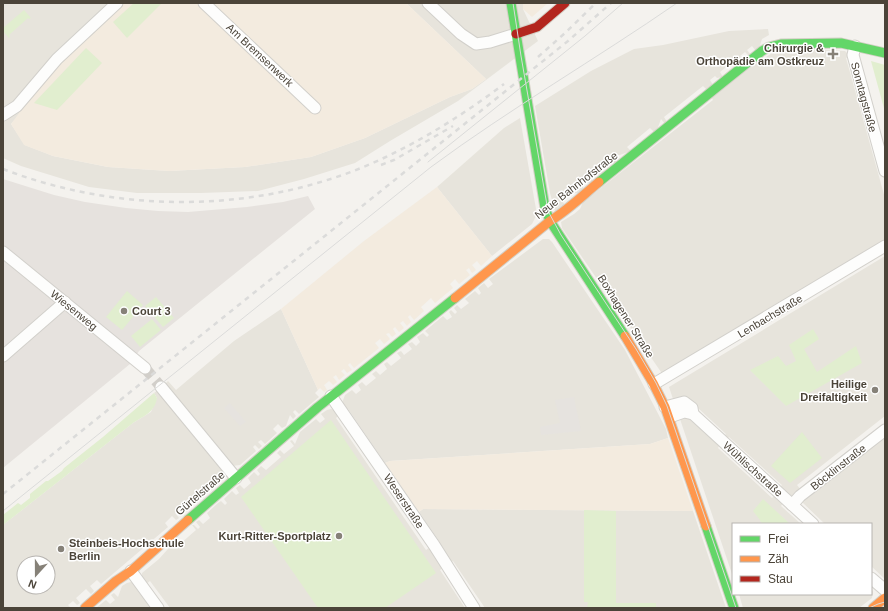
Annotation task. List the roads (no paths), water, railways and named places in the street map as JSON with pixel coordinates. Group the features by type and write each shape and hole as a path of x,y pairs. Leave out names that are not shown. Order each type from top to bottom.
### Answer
{"street":[{"path":"3,115 17,106 57,59 117,3"},
{"name":"Am Bremsenwerk","path":"204,3 316,108"},
{"path":"428,3 469,41 476,44 537,27 566,3"},
{"name":"Boxhagener Straße","path":"511,3 545,208 550,221 654,384 667,412 734,608"},
{"name":"Neue Bahnhofstraße","path":"331,396 550,221 561,215 572,204 769,47 781,44 841,43 885,53"},
{"name":"Sonntagstraße","path":"855,46 853,55 885,171"},
{"name":"Lenbachstraße","path":"654,384 885,246"},
{"name":"Wiesenweg","path":"3,252 145,368"},
{"path":"3,356 65,302"},
{"path":"161,387 236,478"},
{"name":"Gürtelstraße","path":"85,608 116,581 131,571 331,396"},
{"name":"Weserstraße","path":"331,396 425,532 474,608"},
{"name":"Wühlischstraße","path":"667,412 684,402 692,408 693,414 812,523"},
{"name":"Böcklinstraße","path":"792,505 800,496 885,430"},
{"path":"131,571 158,608"},
{"path":"872,579 885,590"},
{"path":"873,608 885,598"}],"tunnel":[{"path":"145,368 161,387"}],"tram line":[{"path":"513,3 548,211 561,235 636,349 656,383 667,406 736,608"},
{"path":"428,162 585,36 623,3"},
{"path":"3,511 431,167 492,124 677,3"},
{"path":"869,608 885,602"}],"railway":[{"path":"538,57 596,3"},
{"path":"3,494 568,41 611,3"},
{"path":"3,169 42,182 81,192 122,198 162,202 203,202 244,198 284,191 324,181 348,173 395,153 441,127 504,84"},
{"path":"381,165 394,160 453,126"}],"place":[{"name":"Chirurgie & Orthopädie am Ostkreuz","path":"833,54"},
{"name":"Court 3","path":"124,311"},
{"name":"Heilige Dreifaltigkeit","path":"875,390"},
{"name":"Kurt-Ritter-Sportplatz","path":"339,536"},
{"name":"Steinbeis-Hochschule Berlin","path":"61,549"}]}
